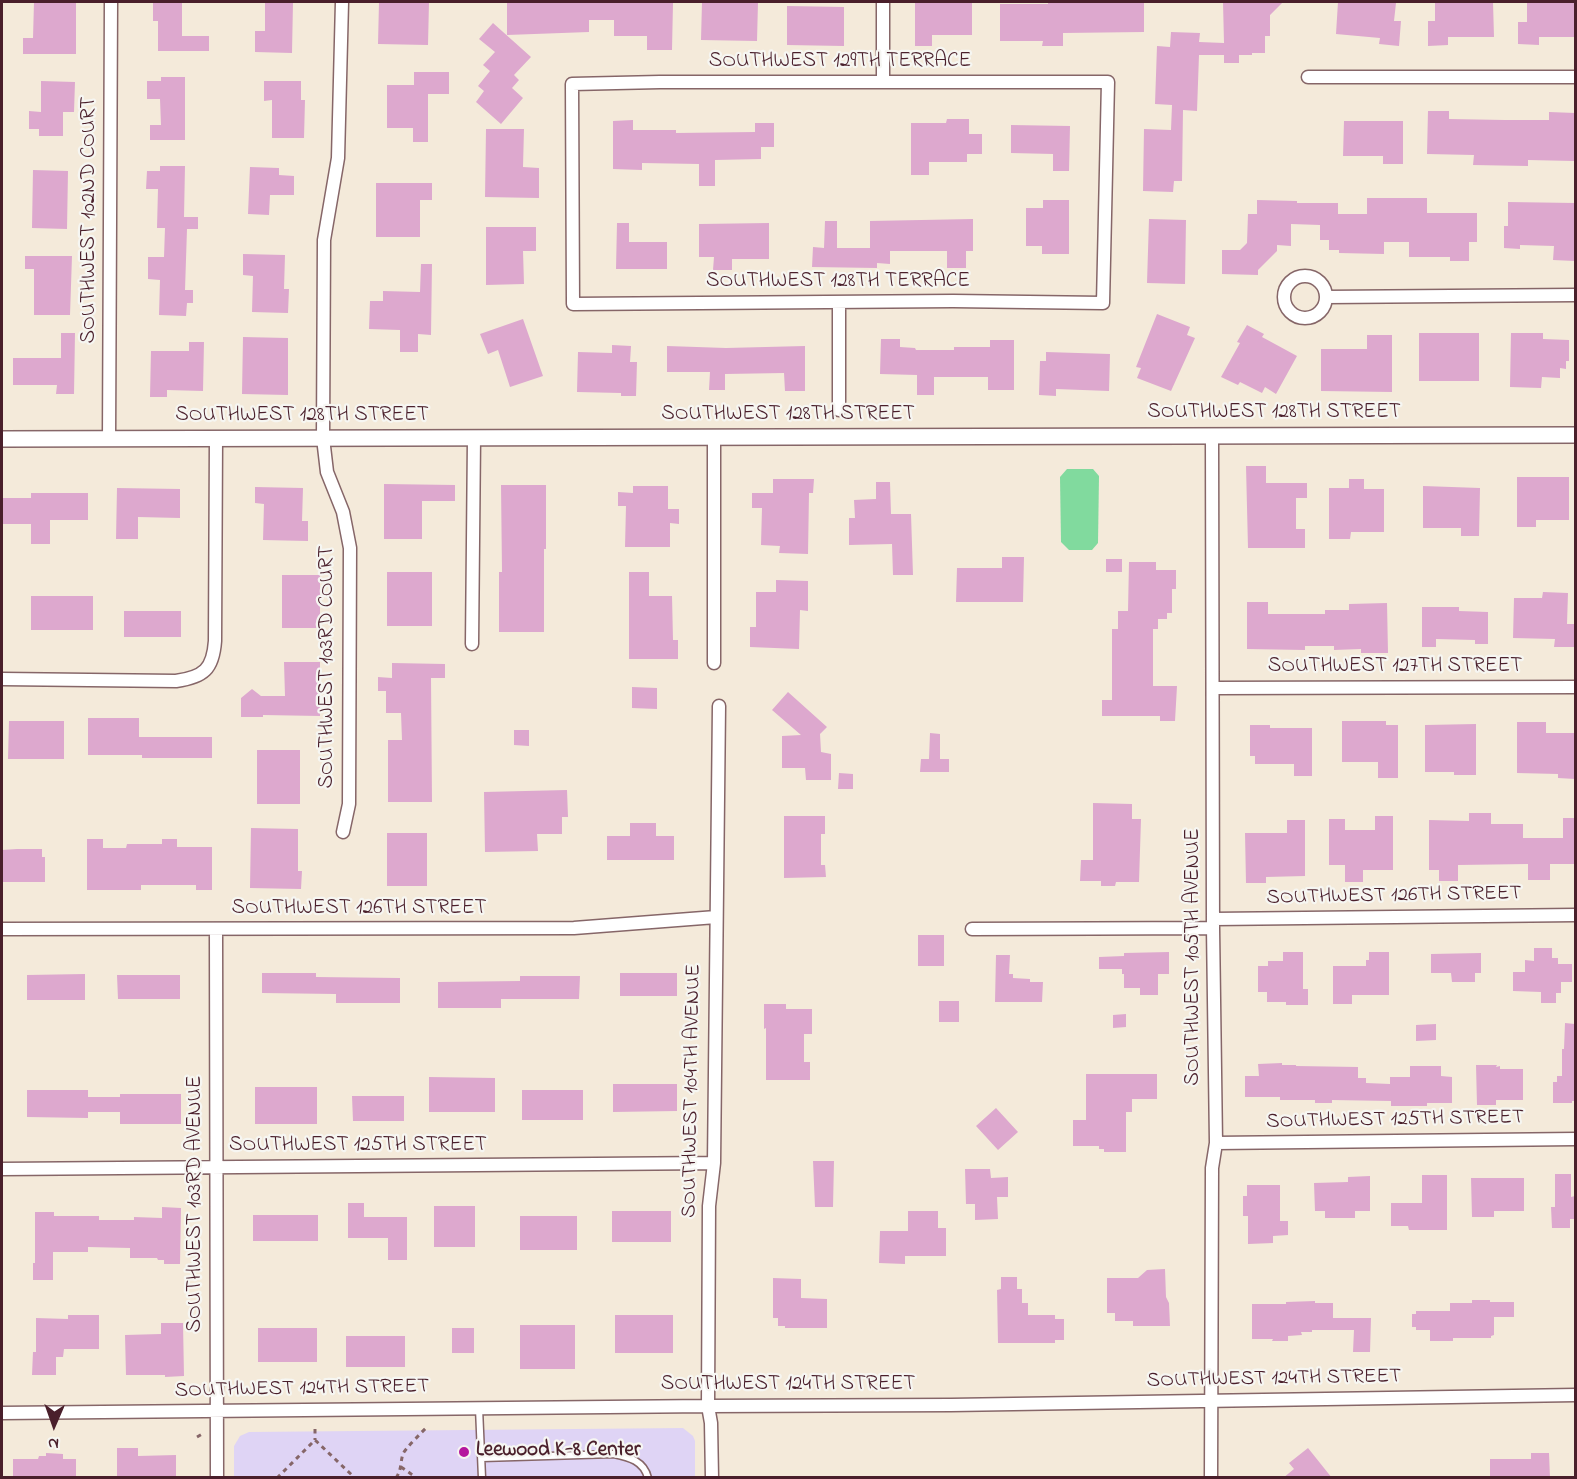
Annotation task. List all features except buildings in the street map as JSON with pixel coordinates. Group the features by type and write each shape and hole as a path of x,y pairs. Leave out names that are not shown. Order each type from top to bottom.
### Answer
{"street":[{"name":"SOUTHWEST 102ND COURT","path":"109,439 111,2"},
{"name":"SOUTHWEST 103RD COURT","path":"342,2 338,158 324,240 323,438 327,472 343,512 350,548 349,804 344,832"},
{"path":"883,2 884,82"},
{"path":"1308,77 1575,77"},
{"name":"SOUTHWEST 129TH TERRACE","path":"573,304 572,84 884,82 1108,82 1103,303"},
{"path":"1326,297 1575,296"},
{"name":"SOUTHWEST 128TH TERRACE","path":"573,304 953,301 1103,303"},
{"path":"839,303 839,410"},
{"name":"SOUTHWEST 105TH AVENUE","path":"1211,1478 1212,1168 1216,1143 1212,435"},
{"name":"SOUTHWEST 128TH STREET","path":"2,439 1575,435"},
{"path":"714,437 714,663"},
{"path":"2,679 176,681 196,675 208,668 214,654 215,637 216,438"},
{"path":"472,644 474,438"},
{"name":"SOUTHWEST 127TH STREET","path":"1214,688 1575,687"},
{"name":"SOUTHWEST 104TH AVENUE","path":"712,1478 711,1423 708,1406 709,1206 714,1163 719,706"},
{"name":"SOUTHWEST 126TH STREET","path":"972,929 1575,915"},
{"name":"SOUTHWEST 126TH STREET","path":"2,929 574,928 716,917"},
{"name":"SOUTHWEST 103RD AVENUE","path":"216,930 217,1478"},
{"name":"SOUTHWEST 125TH STREET","path":"1216,1143 1575,1138"},
{"name":"SOUTHWEST 125TH STREET","path":"2,1169 714,1163"},
{"name":"SOUTHWEST 124TH STREET","path":"2,1413 951,1405 1575,1395"}],"lane":[{"path":"479,1408 482,1478"},
{"path":"482,1458 614,1454 639,1462 647,1472 648,1478"}],"path":[{"path":"396,1478 400,1472 402,1455 406,1448 426,1428"},
{"path":"277,1478 315,1440 315,1429"},
{"path":"198,1437 204,1433"},
{"path":"315,1440 355,1478"},
{"path":"401,1467 417,1478"}],"shaded area":[{"name":"Leewood K-8 Center","path":"683,1428 693,1436 695,1441 695,1477 234,1478 234,1446 240,1436 249,1432"}],"green space":[{"path":"1067,469 1093,469 1099,476 1098,543 1092,550 1069,550 1061,542 1060,477"}],"place":[{"name":"Leewood K-8 Center","path":"464,1452"}]}
